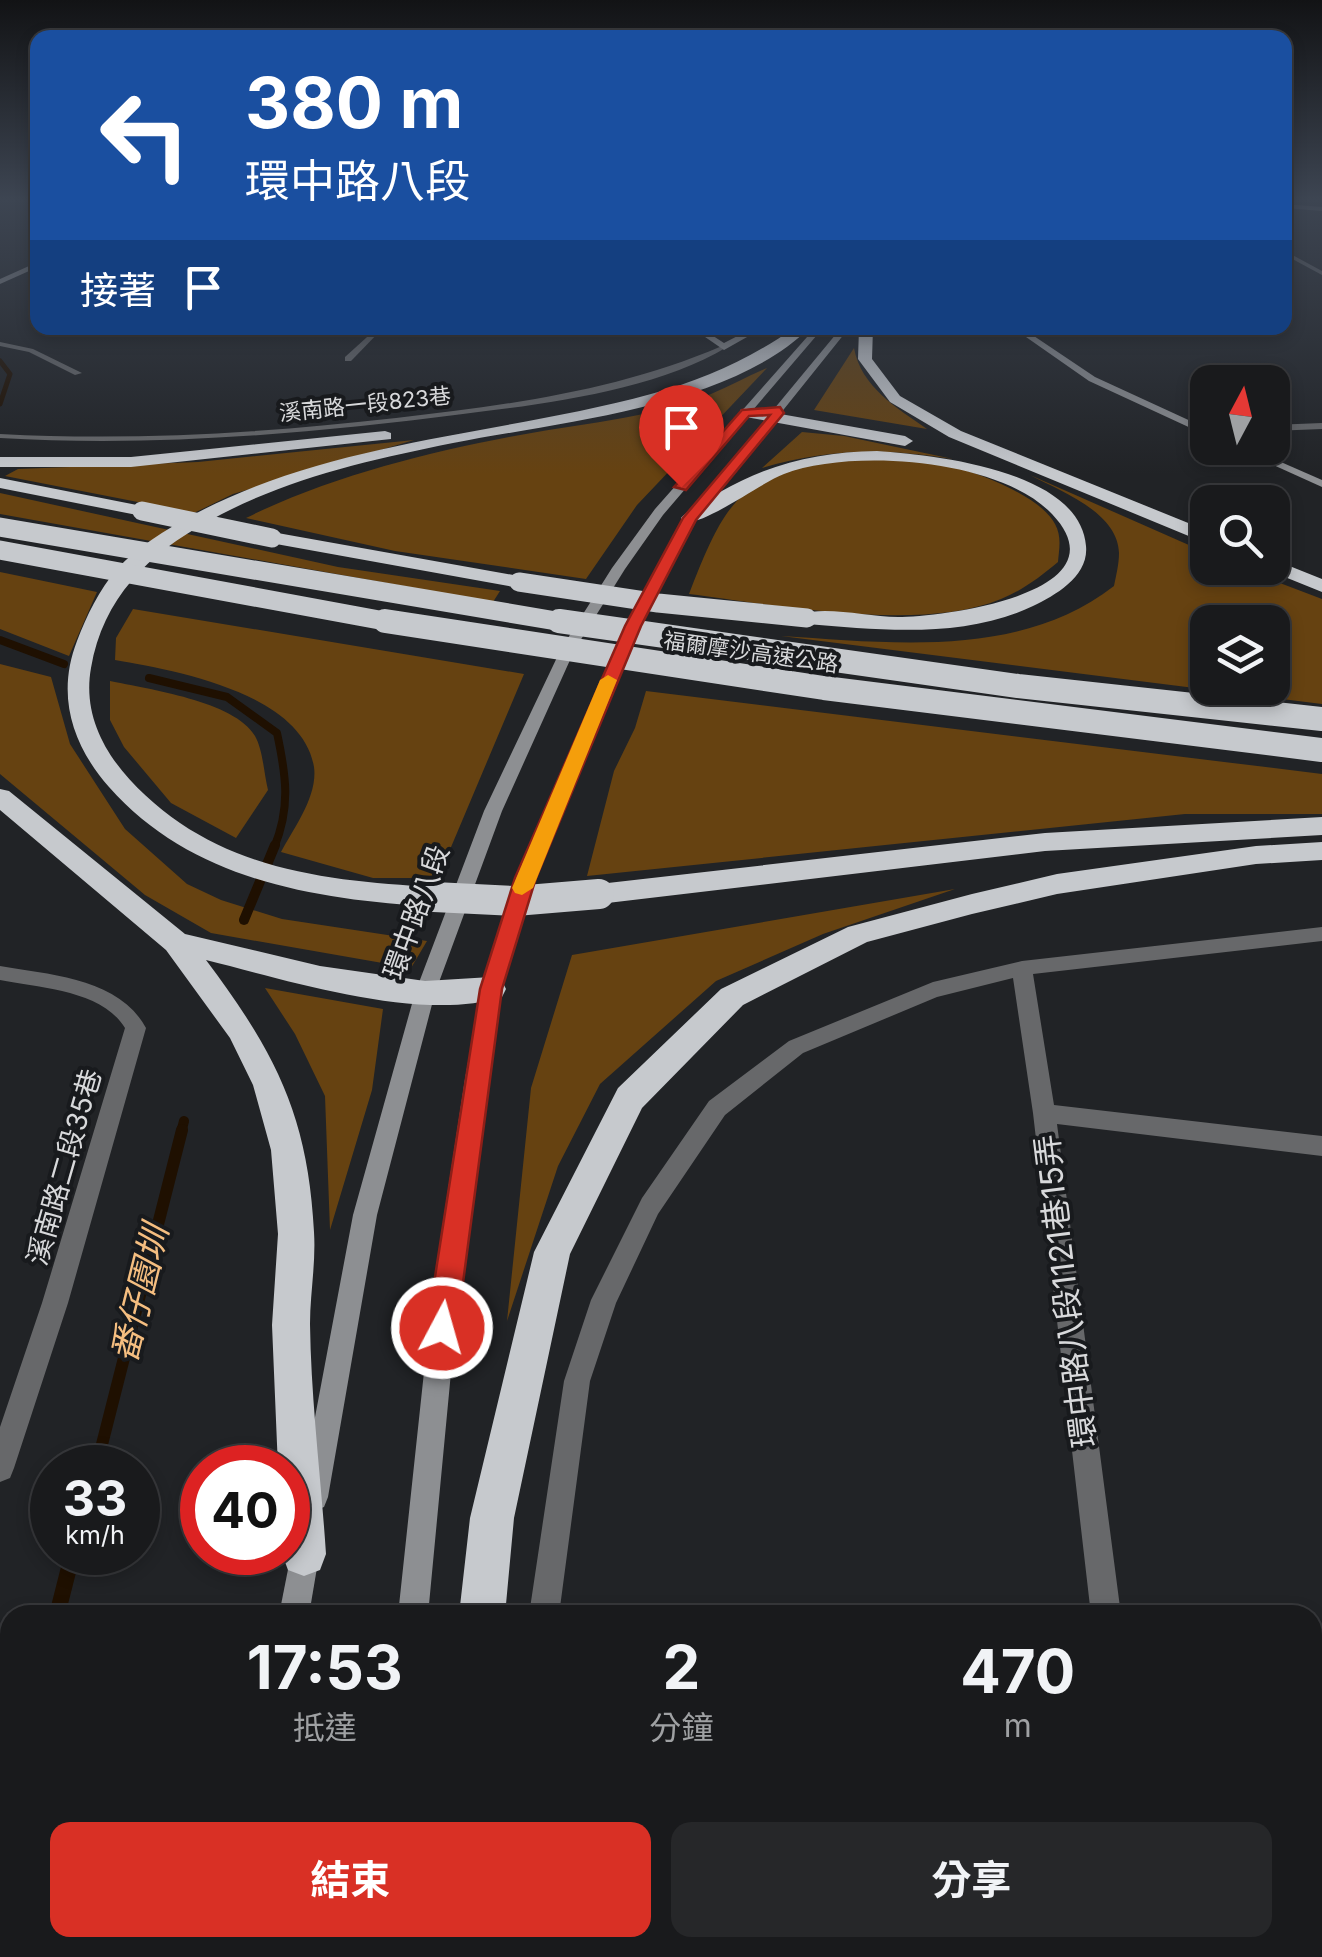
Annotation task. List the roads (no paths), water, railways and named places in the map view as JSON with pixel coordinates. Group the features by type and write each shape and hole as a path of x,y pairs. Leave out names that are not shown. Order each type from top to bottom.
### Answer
{"highway":[{"path":"793,335 750,361 629,406 428,442 298,478 215,511 131,566 92,628 76,678 77,706 86,736 116,778 151,814 200,848 289,880 382,894 516,901 1045,842 1322,826"},
{"path":"866,335 865,359 895,399 955,434 1190,531"},
{"path":"0,462 131,462 317,446 518,418 684,388"},
{"path":"746,413 850,418 924,434 1036,467"},
{"path":"0,482 272,538 519,582 658,603 806,618 932,621 1014,607 1042,594 1070,573 1077,555 1076,538 1068,521 1044,492 1012,475 958,456 894,438 776,414"},
{"path":"690,518 756,477 813,460 850,455 950,461 985,471 1053,506"},
{"name":"福爾摩沙高速公路","path":"0,526 624,632 1018,686 1322,718"},
{"name":"福爾摩沙高速公路","path":"0,550 162,583 611,658 996,712 1322,750"},
{"path":"1290,573 1322,586"},
{"path":"0,797 176,942 242,1031 268,1085 288,1150 296,1234 291,1324 298,1445"},
{"path":"483,1605 492,1518 552,1252 630,1098 732,996 858,934 972,904 1057,884 1256,855 1322,850"},
{"path":"176,942 320,977 425,993 491,989"}],"street":[{"path":"707,335 724,346 745,335"},
{"name":"環中路八段","path":"310,1521 365,1216 425,993 493,811 568,650 660,512 813,335"},
{"path":"414,1605 446,1288 491,989 525,878 633,626 690,518 840,335"},
{"path":"1028,335 1092,379 1190,424"},
{"path":"1290,427 1322,426"},
{"path":"1279,465 1322,484"},
{"path":"545,1605 576,1380 604,1300 650,1206 717,1108 796,1046 933,990 1022,968 1322,934"},
{"name":"環中路八段1121巷15弄","path":"1022,968 1044,1113 1105,1605"},
{"name":"溪南路二段35巷","path":"0,972 100,995 131,1014 136,1028 55,1302 0,1468"},
{"path":"1044,1113 1322,1146"},
{"name":"環中路八段","path":"296,1605 301,1575"}],"lane":[{"path":"348,359 373,335"},
{"path":"0,344 31,350 78,373"},
{"name":"溪南路一段823巷","path":"0,436 73,441 201,437 452,413 617,387 653,378 724,346"}],"waterway":[{"name":"番仔園圳","path":"0,361 10,374 0,404"},
{"name":"番仔園圳","path":"0,640 64,664"},
{"name":"番仔園圳","path":"149,678 227,697 277,733 285,791 283,819 275,845"},
{"name":"番仔園圳","path":"244,920 275,845"},
{"name":"番仔園圳","path":"181,1133 184,1121"},
{"name":"番仔園圳","path":"102,1445 182,1130"},
{"name":"番仔園圳","path":"60,1605 67,1575"}]}
